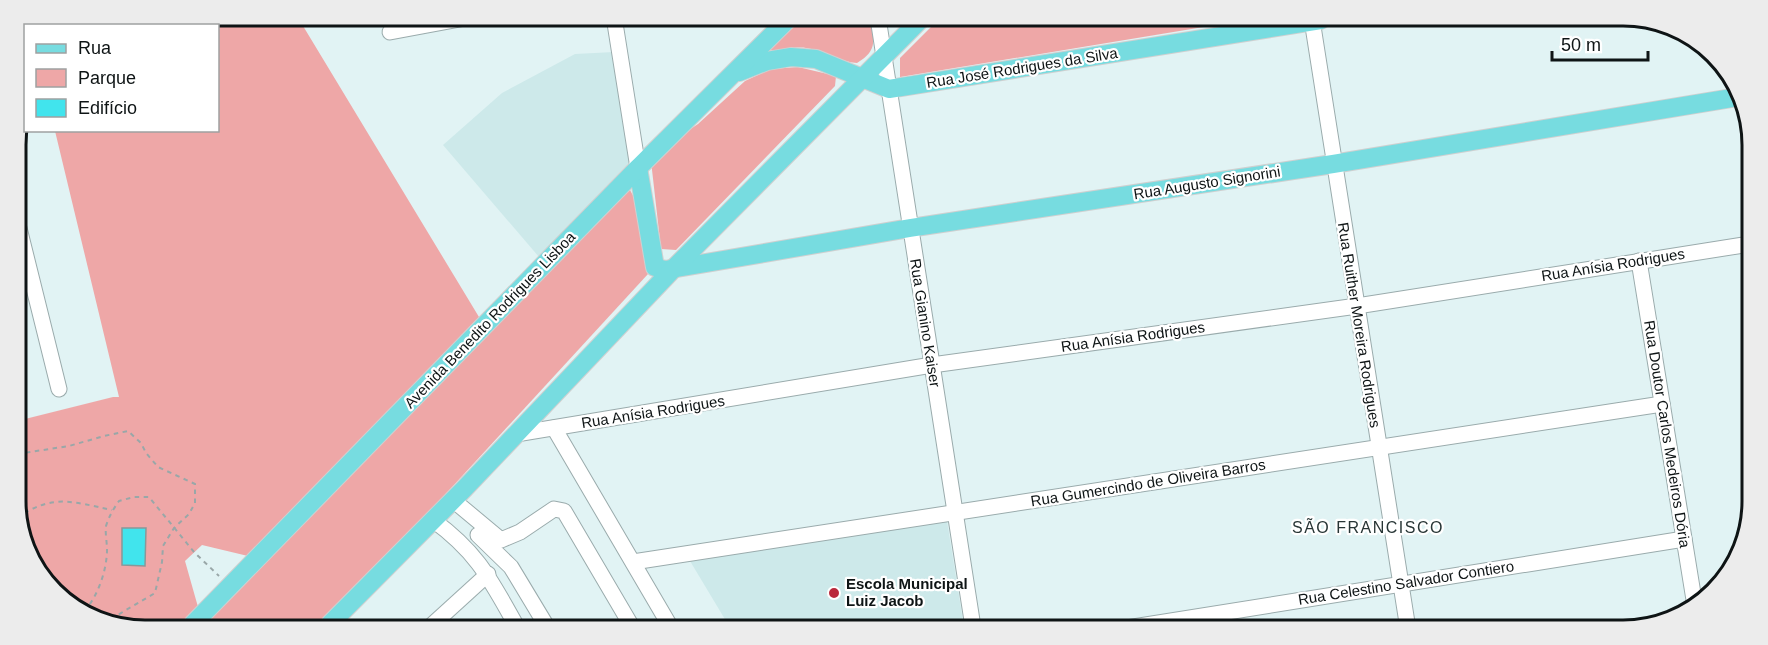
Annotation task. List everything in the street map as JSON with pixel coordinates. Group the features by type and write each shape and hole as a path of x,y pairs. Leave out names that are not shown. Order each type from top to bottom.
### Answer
{"main road":[{"name":"Avenida Benedito Rodrigues Lisboa","path":"197,620 638,168 781,26"},
{"path":"334,620 443,510 675,267 914,26"},
{"name":"Rua José Rodrigues da Silva","path":"890,89 1284,26"},
{"path":"731,76 767,61 791,57 816,60 890,89"},
{"name":"Rua Augusto Signorini","path":"675,267 910,228 1333,164 1733,98"},
{"path":"638,168 655,267 665,270 675,267"}],"street":[{"path":"390,33 425,26"},
{"path":"615,26 638,168"},
{"name":"Rua Gianino Kaiser","path":"879,26 972,619"},
{"name":"Rua Ruither Moreira Rodrigues","path":"1316,26 1333,164 1406,619"},
{"name":"Rua Anísia Rodrigues","path":"516,434 932,365 1357,306 1742,245"},
{"path":"26,256 59,389"},
{"name":"Rua Doutor Carlos Medeiros Dória","path":"1639,261 1693,597"},
{"name":"Rua Gumercindo de Oliveira Barros","path":"633,562 1662,404"},
{"path":"554,428 666,620"},
{"path":"443,510 501,540 520,532 554,509 564,511 568,514 626,620"},
{"path":"443,510 456,537 486,572 513,620"},
{"path":"472,523 511,567 543,620"},
{"name":"Rua Celestino Salvador Contiero","path":"1182,619 1684,539"},
{"path":"437,620 486,572"}],"path":[{"path":"26,453 69,446 104,435 128,431 141,443 158,467 195,484 195,503 189,514 174,528 163,546 155,593 117,616"},
{"path":"88,605 102,580 107,553 106,528 112,510 119,501 134,497 149,497 194,552 230,587"},
{"path":"27,512 53,501 112,510"}],"shaded area":[{"path":"614,52 629,163 539,257 443,145 502,93 575,54"},
{"name":"Escola Municipal Luiz Jacob","path":"947,521 963,619 725,620 690,561"}],"green space":[{"path":"219,26 303,26 479,317 248,556 202,545 185,561 198,607 185,620 129,618 92,607 66,590 55,579 46,567 32,539 26,501 26,419 119,397 55,132 219,132"},
{"path":"788,26 871,26 873,38 872,49 857,63 806,48 768,50"},
{"path":"932,26 1210,26 900,77 900,58"},
{"path":"798,67 836,76 835,86 676,250 661,249 651,161 668,144 698,124 745,81 771,69"},
{"path":"630,190 636,201 648,274 441,499 321,620 209,620 610,204"}],"building":[{"path":"122,528 146,528 145,566 122,565"}],"place":[{"name":"Escola Municipal Luiz Jacob","path":"834,593"}],"district":[{"name":"SÃO FRANCISCO","path":"1368,527"}]}
